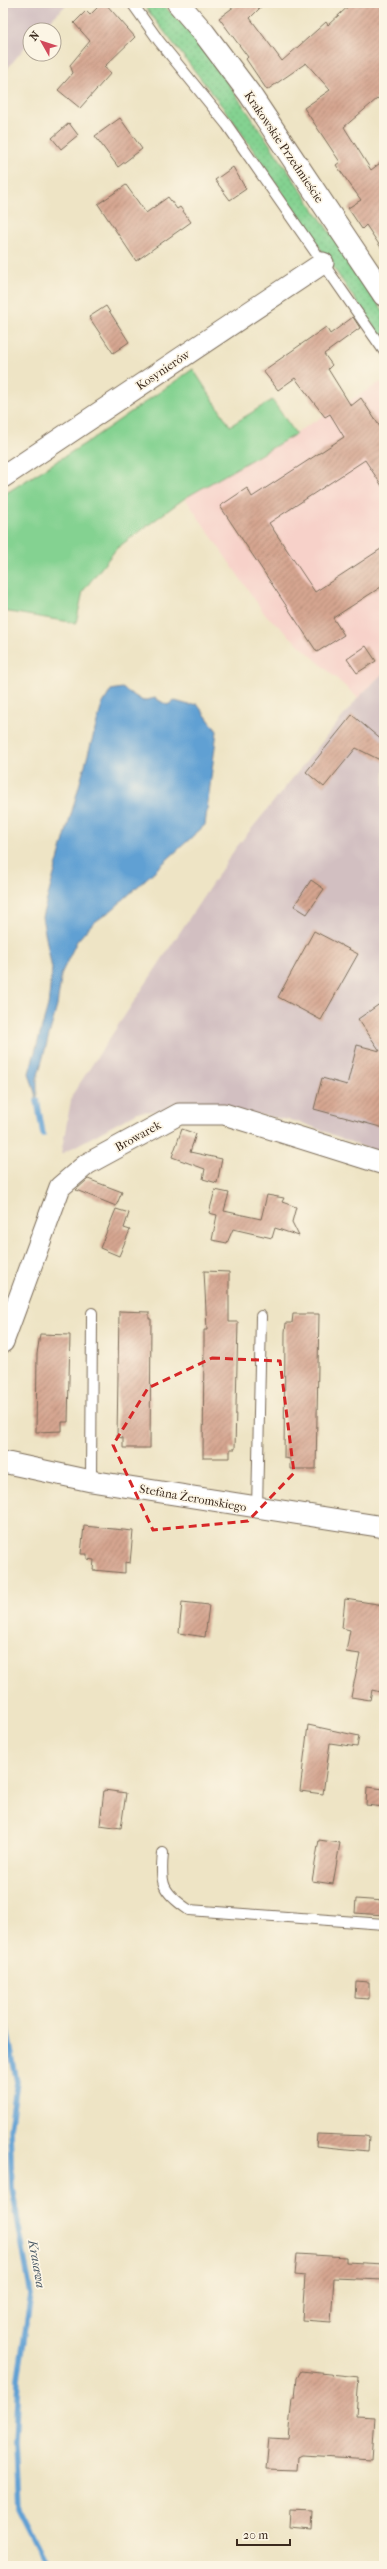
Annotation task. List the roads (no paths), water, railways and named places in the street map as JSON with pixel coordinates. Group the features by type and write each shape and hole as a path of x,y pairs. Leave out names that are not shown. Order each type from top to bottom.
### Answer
{"street":[{"name":"Krakowskie Przedmieście","path":"178,3 204,33 249,93 384,295"},
{"name":"Kosynierów","path":"3,477 323,263"},
{"name":"Browarek","path":"3,1342 60,1187 87,1164 179,1114 224,1114 384,1164"},
{"name":"Stefana Żeromskiego","path":"3,1462 91,1480 257,1508 384,1527"}],"lane":[{"path":"132,3 159,41 227,125 384,351"},
{"path":"91,1480 92,1313"},
{"path":"257,1508 261,1316"},
{"path":"163,1853 161,1877 171,1898 189,1910 384,1924"}],"water":[{"path":"122,688 143,701 155,698 167,705 175,701 189,705 197,704 217,731 205,825 113,909 92,924 77,941 62,972 57,1006 37,1079 37,1100 29,1073 48,1006 52,969 42,917 102,705 111,690"}],"waterway":[{"name":"Krasawa","path":"37,1100 43,1134"},
{"name":"Krasawa","path":"3,1538 3,1557"},
{"name":"Krasawa","path":"3,2008 17,2082 10,2128 12,2188 31,2295 18,2378 15,2444 18,2507 48,2566"}]}
